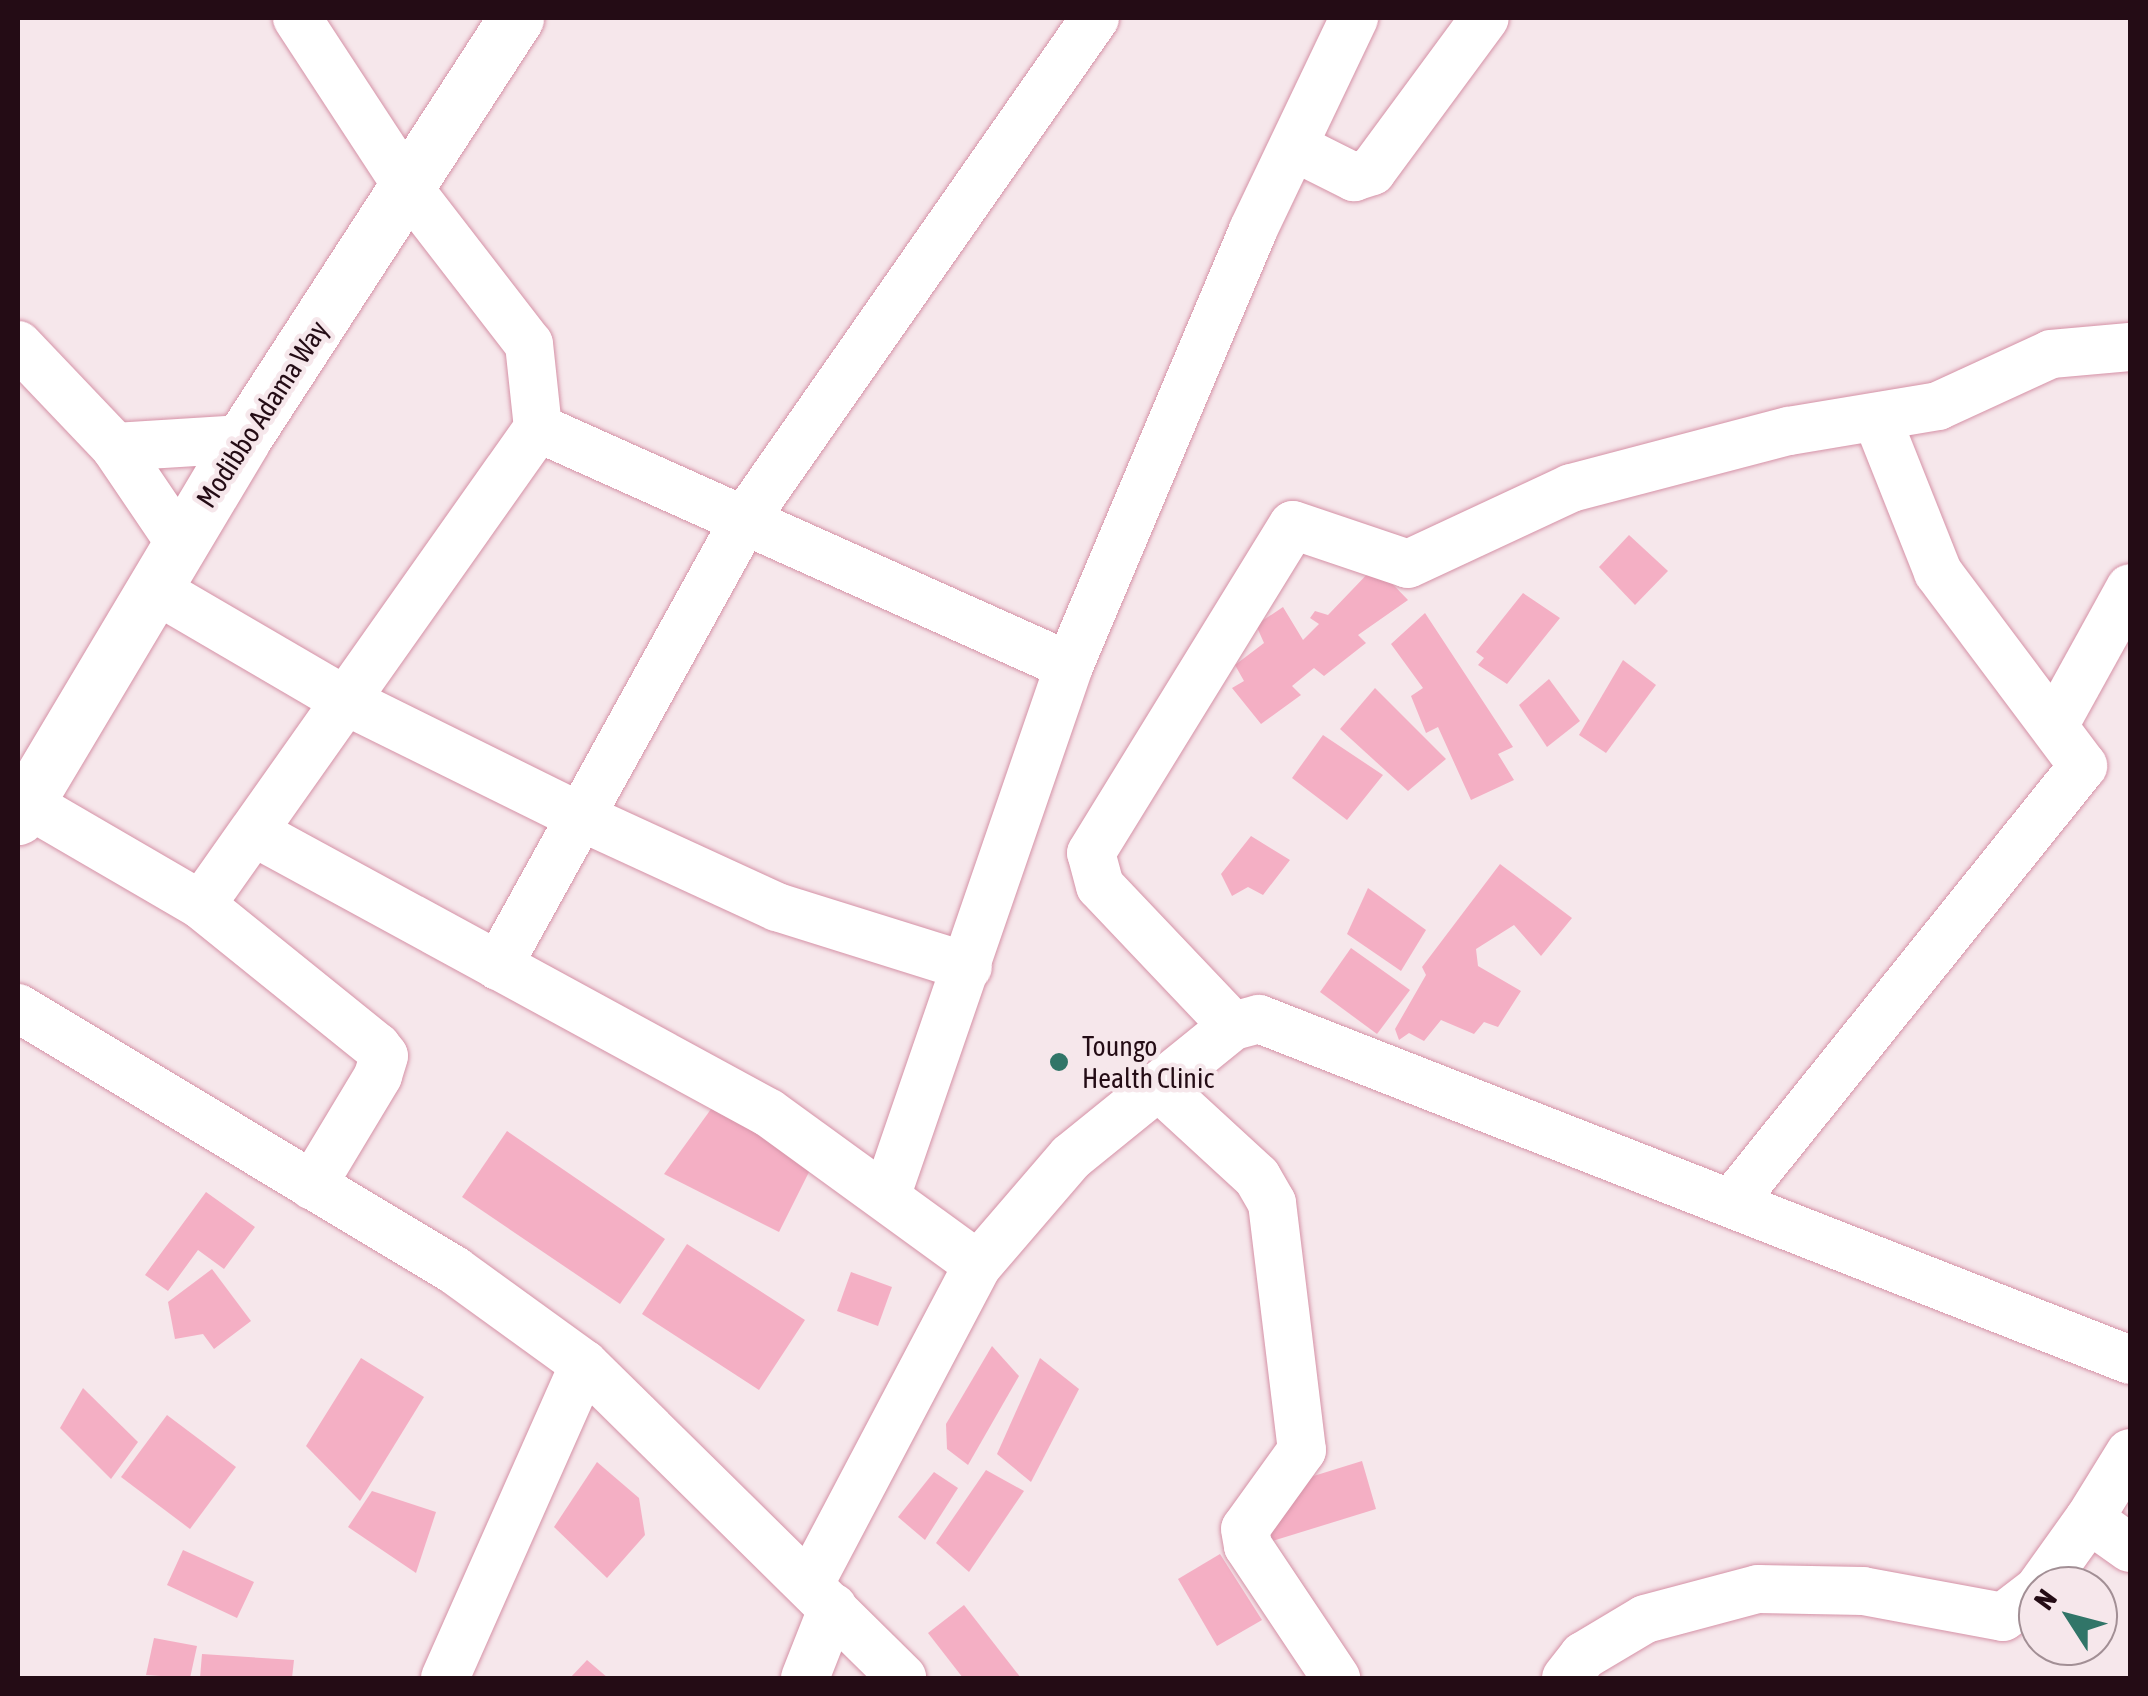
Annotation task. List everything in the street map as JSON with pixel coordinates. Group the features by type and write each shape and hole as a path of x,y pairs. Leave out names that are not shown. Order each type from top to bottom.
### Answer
{"main road":[{"name":"Modibbo Adama Way","path":"22,810 243,439 516,18"}],"street":[{"path":"201,905 538,428 529,344 409,188 297,18"},
{"path":"498,966 745,518 1096,18"},
{"path":"886,1198 1069,666 1254,230 1298,149 1354,18"},
{"path":"1298,149 1354,177 1372,171 1484,18"},
{"path":"18,345 115,447 168,566 344,700 578,816 777,907 968,967"},
{"path":"1234,1026 1100,886 1092,853 1293,526 1408,564 1572,488 1789,431 1878,420 1938,406 2051,354 2130,347"},
{"path":"1734,1200 2076,780 2083,766 2056,724 1938,572 1878,420"},
{"path":"538,428 1069,666"},
{"path":"115,447 243,439"},
{"path":"2056,724 2130,588"},
{"path":"22,810 201,905 384,1056 312,1186"},
{"path":"255,833 769,1113 978,1264"},
{"path":"18,1008 454,1270 584,1364 902,1678"},
{"path":"805,1678 821,1596 978,1264 1071,1157 1234,1026 1259,1020 1734,1200 2130,1360"},
{"path":"1158,1086 1258,1177 1272,1203 1302,1450 1252,1514 1248,1546 1336,1678"},
{"path":"445,1678 584,1364"},
{"path":"2055,1566 2130,1453"},
{"path":"2089,1519 2130,1548"},
{"path":"1566,1678 1583,1656 1646,1619 1758,1589 1863,1591 2004,1617 2018,1605"}],"building":[{"path":"1629,535 1668,571 1635,605 1599,567"},
{"path":"1375,566 1408,600 1358,635 1366,643 1324,676 1314,668 1292,686 1301,695 1261,724 1232,688 1244,681 1235,665 1264,643 1256,625 1283,607 1303,640 1319,624 1310,618 1315,611 1328,615"},
{"path":"1523,593 1560,618 1507,684 1478,665 1484,658 1476,652"},
{"path":"1425,613 1513,747 1498,754 1514,780 1471,800 1438,727 1426,733 1411,696 1423,688 1391,644"},
{"path":"1623,660 1656,685 1606,753 1579,735"},
{"path":"1549,679 1580,721 1547,747 1519,705"},
{"path":"1375,688 1446,759 1408,791 1340,729"},
{"path":"1323,735 1383,775 1347,820 1292,778"},
{"path":"1251,836 1290,860 1263,895 1248,887 1232,896 1221,874"},
{"path":"1500,864 1572,918 1541,956 1514,925 1476,949 1478,966 1521,991 1498,1027 1484,1022 1474,1034 1441,1020 1424,1041 1409,1033 1399,1040 1395,1029 1426,975 1422,967"},
{"path":"1368,888 1426,930 1401,971 1347,934"},
{"path":"1351,948 1410,990 1377,1034 1320,992"},
{"path":"714,1105 816,1158 779,1232 664,1174"},
{"path":"507,1131 665,1239 620,1304 462,1197"},
{"path":"206,1192 255,1227 224,1269 198,1250 168,1291 145,1275"},
{"path":"687,1244 805,1320 759,1390 642,1314"},
{"path":"212,1269 251,1321 214,1349 203,1334 175,1339 168,1302"},
{"path":"851,1272 892,1287 878,1326 837,1311"},
{"path":"992,1346 1019,1376 968,1465 947,1449 946,1424"},
{"path":"361,1358 424,1397 360,1501 306,1446"},
{"path":"1040,1358 1079,1389 1031,1482 997,1454"},
{"path":"83,1388 138,1442 111,1479 60,1428"},
{"path":"167,1415 236,1467 190,1529 121,1477"},
{"path":"1362,1461 1376,1509 1266,1543 1252,1495"},
{"path":"597,1462 639,1498 645,1535 607,1578 554,1527"},
{"path":"986,1470 1024,1491 969,1572 936,1543"},
{"path":"934,1472 958,1488 925,1540 898,1517"},
{"path":"372,1491 436,1512 416,1573 348,1527"},
{"path":"183,1550 254,1582 237,1618 167,1585"},
{"path":"1220,1554 1262,1620 1217,1646 1178,1579"},
{"path":"964,1605 1021,1678 963,1678 928,1633"},
{"path":"154,1638 197,1646 190,1678 146,1675"},
{"path":"202,1654 294,1660 292,1678 200,1678"},
{"path":"587,1660 608,1678 570,1678"}],"place":[{"name":"Toungo Health Clinic","path":"1059,1062"}]}
